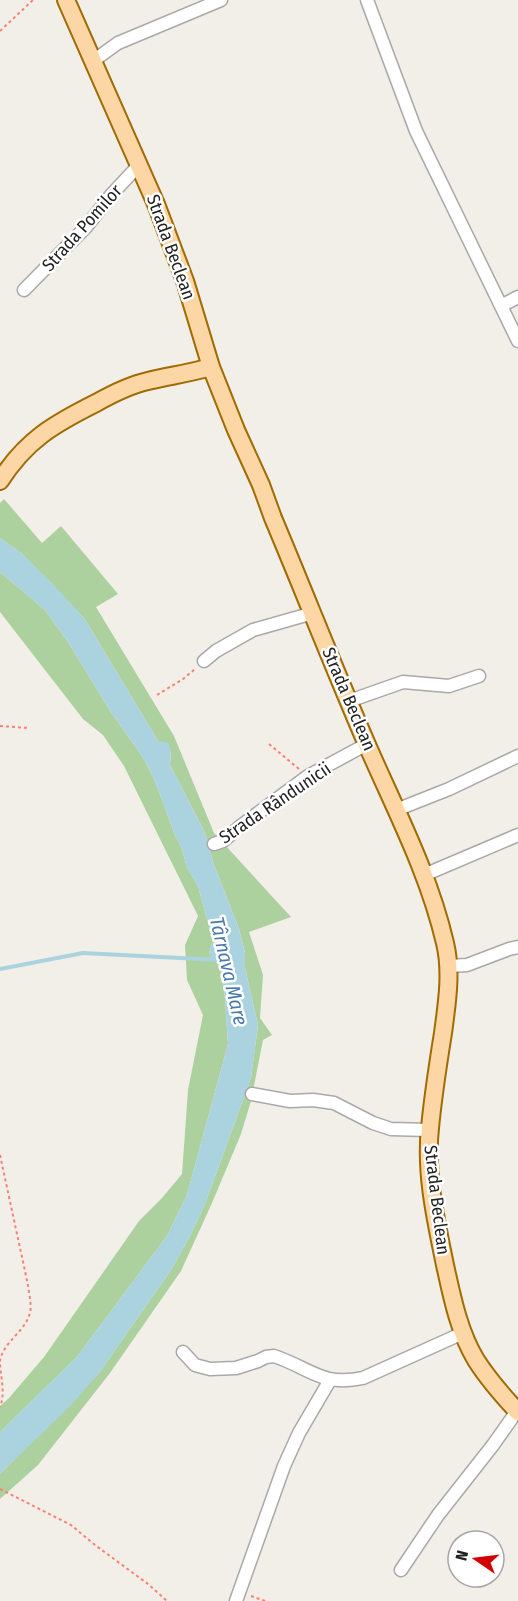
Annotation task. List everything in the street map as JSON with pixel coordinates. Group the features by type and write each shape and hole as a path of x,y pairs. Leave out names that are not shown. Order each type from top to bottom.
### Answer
{"main road":[{"name":"Strada Beclean","path":"66,0 168,235 185,281 211,367 367,744 419,861 446,944 449,966 448,996 429,1130 429,1156 437,1228 463,1333 489,1378 517,1411"},
{"path":"0,481 10,465 33,440 60,421 113,394 146,381 211,367"}],"street":[{"path":"93,61 118,43 221,0"},
{"path":"367,0 416,131 518,341"},
{"name":"Strada Pomilor","path":"24,290 86,226 139,165"},
{"path":"501,306 518,297"},
{"path":"204,661 216,651 253,630 313,613"},
{"path":"349,701 404,682 449,686 479,676"},
{"name":"Strada Rândunicii","path":"214,844 223,841 308,776 367,744"},
{"path":"396,810 449,789 518,756"},
{"path":"424,876 518,835"},
{"path":"449,966 467,965 518,947"},
{"path":"252,1094 290,1101 334,1102 373,1123 391,1129 429,1130"},
{"path":"183,1352 195,1365 210,1369 236,1368 274,1356 330,1380 347,1382 363,1378 463,1333"},
{"path":"236,1601 284,1466 299,1433 330,1380"},
{"path":"401,1570 438,1515 517,1411"}],"path":[{"path":"0,31 33,0"},
{"path":"157,695 183,679 204,661"},
{"path":"0,726 29,728"},
{"path":"269,744 308,776"},
{"path":"0,1155 30,1302 30,1314 21,1329 5,1347 0,1359 3,1398 0,1407"},
{"path":"0,1489 71,1525 167,1601"}],"green space":[{"path":"4,499 42,543 61,526 118,594 96,607 174,736 214,833 291,917 249,932 263,975 260,1018 272,1035 263,1040 251,1101 241,1134 181,1271 110,1373 38,1465 0,1499 0,1474 99,1373 171,1270 191,1234 205,1204 251,1078 258,1025 239,929 214,865 205,833 170,765 171,751 158,741 84,618 21,553 0,538 0,503"},
{"path":"0,572 45,610 144,759 155,781 182,849 187,868 198,886 213,941 209,953 220,967 228,1044 187,1195 167,1236 76,1358 0,1432 0,1406 44,1357 139,1221 182,1174 188,1090 203,1015 187,980 185,945 198,916 124,766 103,735 83,719 0,612"}],"water":[{"name":"Târnava Mare","path":"0,538 21,553 84,618 158,741 168,743 171,751 170,765 205,833 214,865 239,929 258,1025 251,1078 205,1204 171,1270 99,1373 72,1404 0,1474 0,1432 76,1358 167,1236 187,1195 228,1044 220,967 209,953 213,941 198,886 187,868 182,849 155,781 144,759 45,610 0,572"}],"waterway":[{"name":"Târnava Mare","path":"0,969 83,953 219,960"}]}
